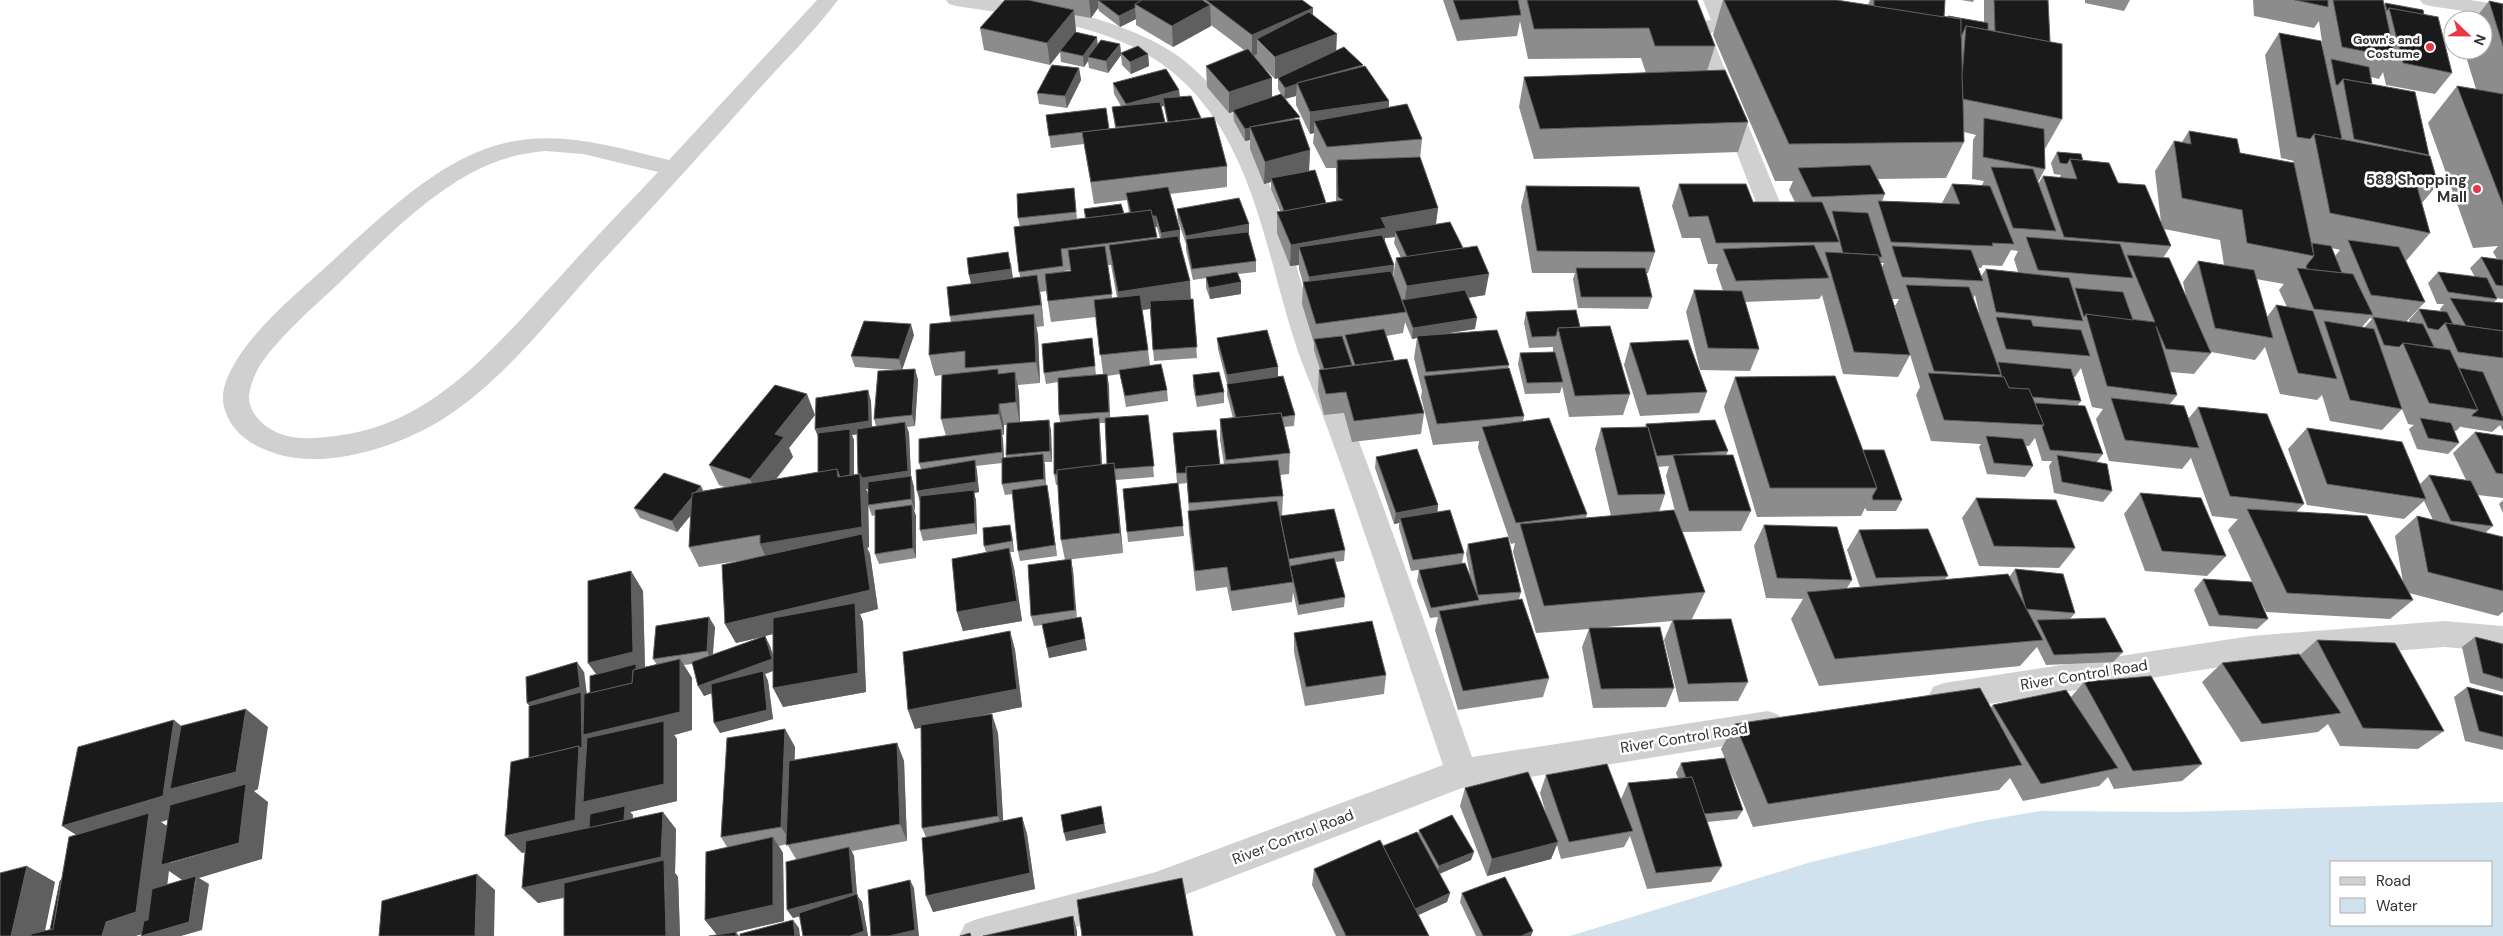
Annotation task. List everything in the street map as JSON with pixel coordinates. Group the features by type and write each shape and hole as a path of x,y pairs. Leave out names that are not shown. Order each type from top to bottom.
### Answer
{"street":[{"path":"676,168 563,145 530,145 495,153 461,168 414,202 316,289 264,342 240,376 234,403 244,424 266,441 303,448 349,445 393,434 438,410 467,388 501,355 676,168 828,0"},
{"path":"956,0 1074,21 1138,43 1164,56 1187,75 1210,99 1232,130 1252,167 1309,347 1339,423 1462,773"},
{"path":"1713,0 1724,26 1698,27 1768,205"},
{"path":"2430,0 2503,11"},
{"name":"River Control Road","path":"1916,702 2251,649 2444,634 2503,639"},
{"name":"River Control Road","path":"977,936 1156,889 1462,773 1798,720"}],"water":[{"path":"2503,802 2503,936 1570,936 1811,862 1977,822 2040,811 2181,812"}],"building":[{"path":"1005,0 1028,0 1074,10 1047,43 980,28"},
{"path":"1098,0 1142,0 1135,4 1135,8 1119,16"},
{"path":"1142,0 1202,0 1210,5 1172,26 1135,4"},
{"path":"1206,0 1302,0 1313,8 1252,35"},
{"path":"1453,0 1518,0 1521,15 1460,20"},
{"path":"1527,0 1697,0 1715,46 1655,46 1649,28 1534,29"},
{"path":"1724,0 1836,0 1961,19 1964,142 1789,144"},
{"path":"1874,0 1945,0 1944,17 1874,6"},
{"path":"1994,0 2048,0 2050,42 1995,31"},
{"path":"2295,0 2328,0 2328,7"},
{"path":"2333,0 2383,0 2395,57 2342,47"},
{"path":"2489,1 2503,4 2503,46 2493,10"},
{"path":"2385,3 2423,10 2424,15 2389,8 2387,11"},
{"path":"2389,8 2438,17 2443,37 2443,60 2449,60 2452,73 2403,63"},
{"path":"1309,12 1337,34 1275,57 1257,39"},
{"path":"1948,16 1988,23 1988,30 1966,26 1961,37 1961,19"},
{"path":"1966,26 2062,44 2062,119 1963,99 1962,76"},
{"path":"1075,32 1097,37 1083,56 1060,51"},
{"path":"2279,33 2321,41 2342,139 2314,134 2310,139 2297,137"},
{"path":"1101,40 1120,44 1106,61 1088,57"},
{"path":"1138,46 1148,54 1130,62 1121,53"},
{"path":"1344,47 1363,65 1285,88 1278,78"},
{"path":"1248,49 1272,78 1229,92 1206,66"},
{"path":"2331,59 2369,67 2372,84 2343,79 2336,85"},
{"path":"1052,65 1079,68 1065,96 1037,93"},
{"path":"1365,66 1389,101 1310,112 1297,83"},
{"path":"1166,69 1179,90 1126,104 1113,83"},
{"path":"1725,70 1748,122 1540,129 1524,77"},
{"path":"2343,79 2415,92 2429,155 2354,139"},
{"path":"2457,86 2503,94 2503,205"},
{"path":"1281,94 1300,117 1245,129 1233,110"},
{"path":"1191,96 1201,118 1168,122 1163,98"},
{"path":"1160,102 1165,122 1116,127 1112,107"},
{"path":"1407,104 1422,139 1327,147 1314,121"},
{"path":"1106,108 1109,129 1049,136 1046,115"},
{"path":"1214,117 1227,166 1091,182 1082,132"},
{"path":"1984,118 2044,129 2045,169 1983,157"},
{"path":"1299,119 1310,150 1265,162 1250,127"},
{"path":"2189,131 2237,139 2240,153 2294,163 2314,256 2247,243 2242,210 2182,198 2174,141 2191,144"},
{"path":"2314,134 2430,156 2438,184 2415,179 2430,233 2330,213"},
{"path":"2057,152 2081,154 2083,161 2070,159 2067,164 2060,163"},
{"path":"1420,157 1438,208 1381,218 1386,228 1291,245 1277,212 1343,200 1338,197 1337,160"},
{"path":"2070,159 2109,163 2118,183 2145,185 2171,246 2064,237 2043,176 2077,179"},
{"path":"1870,165 1885,194 1812,197 1798,168"},
{"path":"1991,167 2033,169 2056,231 2013,228"},
{"path":"1315,170 1326,203 1284,211 1271,178"},
{"path":"1679,184 1746,184 1753,202 1822,202 1839,242 1716,243 1708,216 1689,217"},
{"path":"1952,184 1990,186 2014,244 1992,243 1993,246 1891,242 1878,201 1960,204"},
{"path":"1526,186 1639,187 1655,252 1537,251"},
{"path":"1168,187 1180,230 1161,233 1156,216 1152,216 1151,210 1131,213 1126,193"},
{"path":"1074,188 1076,212 1018,218 1017,194"},
{"path":"1239,198 1249,224 1186,236 1177,209"},
{"path":"1121,204 1124,214 1086,218 1084,209"},
{"path":"1151,210 1157,237 1061,249 1063,266 1019,272 1014,227"},
{"path":"1832,211 1868,213 1882,257 1878,257 1878,255 1843,253"},
{"path":"1450,222 1463,248 1407,257 1395,231"},
{"path":"1248,232 1256,261 1192,269 1186,239"},
{"path":"1382,235 1394,265 1309,277 1299,247"},
{"path":"1178,236 1190,281 1118,292 1109,245"},
{"path":"2026,237 2120,244 2133,278 2038,270"},
{"path":"2348,240 2399,247 2425,302 2371,295"},
{"path":"2312,243 2331,246 2342,273 2307,269 2306,266 2314,256"},
{"path":"1814,245 1829,278 1736,281 1723,249"},
{"path":"1105,246 1112,294 1048,301 1045,274 1071,271 1068,250"},
{"path":"1477,246 1489,274 1407,286 1396,258"},
{"path":"1892,246 1971,250 1983,281 1902,277"},
{"path":"1008,252 1011,269 969,275 967,258"},
{"path":"1825,252 1878,255 1910,355 1854,352"},
{"path":"2127,255 2169,258 2211,353 2166,349 2156,326 2177,395 2107,386 2086,314 2155,322"},
{"path":"2481,257 2503,260 2503,286 2496,285"},
{"path":"2198,261 2254,270 2273,338 2215,328"},
{"path":"1576,268 1645,268 1652,297 1581,297"},
{"path":"2297,268 2353,274 2373,315 2314,309"},
{"path":"1986,269 2069,278 2083,321 1996,312"},
{"path":"1391,271 1406,312 1316,324 1303,282"},
{"path":"1237,272 1241,282 1209,288 1206,277"},
{"path":"2438,272 2487,278 2497,299 2448,292"},
{"path":"1037,275 1041,305 950,316 947,287"},
{"path":"1906,285 1969,287 2001,375 1934,371"},
{"path":"2075,288 2123,292 2133,320 2086,314 2084,317"},
{"path":"1465,290 1477,318 1413,328 1402,300"},
{"path":"1694,290 1742,291 1759,349 1708,348"},
{"path":"1140,295 1148,350 1100,355 1094,300"},
{"path":"2450,298 2503,303 2503,331 2466,326"},
{"path":"1193,299 1197,347 1153,350 1150,301"},
{"path":"2276,305 2313,311 2337,379 2298,373"},
{"path":"2419,309 2447,312 2453,324 2445,323 2438,330 2428,328"},
{"path":"1576,310 1580,327 1558,328 1556,336 1532,337 1526,312"},
{"path":"1034,314 1036,362 965,368 965,351 929,355 930,324"},
{"path":"1996,317 2031,320 2033,326 2081,330 2090,356 2006,349"},
{"path":"2373,317 2423,324 2434,347 2403,343 2399,347 2384,345"},
{"path":"864,321 911,324 899,359 851,356"},
{"path":"2324,321 2374,329 2402,409 2350,400"},
{"path":"2445,323 2503,331 2503,358 2458,352"},
{"path":"1610,326 1630,394 1575,396 1558,328"},
{"path":"1384,329 1394,360 1355,365 1345,335"},
{"path":"1267,330 1278,367 1227,375 1217,338"},
{"path":"1497,330 1509,365 1426,372 1417,336"},
{"path":"1342,336 1352,365 1324,369 1314,339"},
{"path":"1092,338 1095,366 1044,373 1042,344"},
{"path":"1688,340 1707,392 1647,395 1630,343"},
{"path":"2403,343 2450,350 2478,410 2429,403"},
{"path":"1555,352 1563,382 1527,383 1520,353"},
{"path":"1407,359 1424,413 1354,421 1346,392 1326,394 1319,370"},
{"path":"1998,362 2071,369 2081,401 2032,397 2029,389 2009,388 2004,377 2002,377"},
{"path":"1161,364 1167,390 1125,396 1119,370"},
{"path":"1509,368 1524,416 1437,424 1424,376"},
{"path":"2459,368 2483,372 2503,421 2472,416 2478,410"},
{"path":"915,369 912,415 874,419 878,371"},
{"path":"998,369 998,374 1015,372 1016,402 999,404 999,414 941,419 942,375"},
{"path":"1219,372 1224,392 1196,396 1193,375"},
{"path":"1928,373 2004,377 2009,388 2029,389 2044,425 1944,420"},
{"path":"1107,374 1109,412 1059,415 1058,378"},
{"path":"1283,376 1295,415 1282,417 1281,413 1236,418 1227,384"},
{"path":"1835,376 1877,488 1770,488 1735,377"},
{"path":"775,385 807,394 775,434 784,437 750,479 709,465"},
{"path":"868,390 869,421 815,429 816,398"},
{"path":"2111,398 2184,406 2199,448 2125,440"},
{"path":"2035,403 2085,406 2103,454 2050,450 2042,427 2044,425"},
{"path":"2198,407 2267,414 2304,504 2230,496"},
{"path":"1281,413 1290,453 1226,460 1220,419"},
{"path":"1148,415 1154,466 1114,469 1114,463 1107,464 1105,418"},
{"path":"1099,418 1101,465 1057,470 1057,474 1054,474 1054,423"},
{"path":"1549,418 1587,514 1516,523 1482,427"},
{"path":"2420,418 2451,423 2459,443 2428,438"},
{"path":"1049,420 1050,451 1006,455 1007,423"},
{"path":"1715,420 1728,451 1657,456 1646,424"},
{"path":"905,422 908,471 862,478 858,474 857,429"},
{"path":"1648,427 1665,494 1618,495 1601,428"},
{"path":"2307,428 2402,442 2426,499 2327,484"},
{"path":"850,429 850,475 840,477 837,469 818,473 818,433"},
{"path":"1001,429 1002,452 919,463 919,439"},
{"path":"1216,430 1220,465 1186,467 1186,473 1177,473 1173,433"},
{"path":"2475,432 2503,436 2503,474 2496,473"},
{"path":"1986,436 2023,439 2033,466 1994,463"},
{"path":"1417,449 1438,505 1396,513 1376,457"},
{"path":"1863,450 1884,450 1902,500 1873,500 1872,497 1877,488"},
{"path":"1043,454 1044,479 1002,484 1002,458"},
{"path":"1673,455 1733,455 1751,511 1689,511"},
{"path":"2057,455 2107,464 2112,491 2062,482"},
{"path":"975,460 976,482 917,491 916,470"},
{"path":"1278,460 1283,496 1189,503 1186,467"},
{"path":"1114,463 1120,533 1061,540 1057,470"},
{"path":"837,469 838,477 860,474 862,527 760,544 760,535 689,547 692,493"},
{"path":"664,473 701,486 696,492 692,493 692,497 672,521 634,508"},
{"path":"2429,475 2471,481 2493,526 2451,521"},
{"path":"911,476 911,499 868,505 868,482"},
{"path":"1178,483 1183,526 1127,532 1123,489"},
{"path":"1047,485 1055,545 1018,551 1012,490"},
{"path":"974,490 975,523 920,530 920,496"},
{"path":"2140,493 2201,498 2226,556 2162,551"},
{"path":"1976,498 2056,500 2075,548 1994,546"},
{"path":"1277,501 1293,582 1231,591 1227,567 1195,571 1188,511"},
{"path":"912,505 913,548 875,554 875,510"},
{"path":"1334,509 1345,550 1289,559 1280,516"},
{"path":"2247,509 2367,516 2413,600 2287,593"},
{"path":"1450,510 1464,553 1413,560 1400,518"},
{"path":"1674,510 1705,592 1544,606 1520,524"},
{"path":"2417,516 2503,537 2503,591 2428,572"},
{"path":"1010,525 1012,541 984,546 983,528"},
{"path":"1764,525 1837,527 1852,580 1777,578"},
{"path":"1928,529 1948,576 1876,578 1859,530"},
{"path":"862,534 870,590 725,624 722,565"},
{"path":"1508,537 1521,592 1478,595 1468,544"},
{"path":"1009,548 1017,601 957,612 952,559"},
{"path":"1334,558 1345,597 1299,605 1290,566"},
{"path":"1071,559 1075,610 1031,616 1028,565"},
{"path":"1465,563 1479,600 1431,608 1419,570"},
{"path":"2015,569 2063,574 2075,613 2026,609"},
{"path":"631,571 633,652 588,663 588,581"},
{"path":"2008,574 2043,640 1835,659 1807,592"},
{"path":"2203,579 2252,582 2268,619 2219,615"},
{"path":"1522,599 1549,678 1463,691 1439,611"},
{"path":"855,603 858,673 773,688 773,618"},
{"path":"709,617 707,651 653,659 656,626"},
{"path":"1081,617 1085,639 1047,648 1042,624"},
{"path":"2105,618 2123,652 2054,655 2037,620"},
{"path":"1731,619 1748,682 1688,684 1673,620"},
{"path":"1372,621 1386,675 1306,687 1294,633"},
{"path":"1660,627 1674,688 1601,689 1589,628"},
{"path":"1010,631 1017,689 908,710 903,652"},
{"path":"765,636 772,659 698,686 692,662"},
{"path":"2475,637 2503,644 2503,679 2483,673"},
{"path":"2317,640 2395,643 2444,731 2363,728"},
{"path":"2299,654 2341,713 2262,724 2222,663"},
{"path":"680,659 680,712 583,735 584,694 632,683 633,670"},
{"path":"577,662 580,687 527,703 526,677"},
{"path":"636,664 636,669 633,670 632,683 590,693 590,676"},
{"path":"763,671 767,710 714,723 711,684"},
{"path":"2151,676 2202,764 2133,771 2084,682"},
{"path":"2467,687 2503,696 2503,737 2479,731"},
{"path":"1980,688 2022,765 1768,804 1735,724"},
{"path":"2066,690 2118,768 2041,784 1993,705"},
{"path":"581,692 582,747 580,748 579,746 529,758 529,706"},
{"path":"246,709 236,772 170,789 181,726"},
{"path":"992,714 998,816 922,828 921,725"},
{"path":"174,720 163,796 62,826 78,747"},
{"path":"664,721 664,784 583,802 587,738"},
{"path":"785,729 781,827 721,837 727,738"},
{"path":"897,743 900,824 786,845 789,761"},
{"path":"579,746 575,820 505,836 511,762"},
{"path":"1725,758 1743,810 1704,814 1692,777 1686,778 1681,763"},
{"path":"1607,764 1633,831 1569,842 1546,775"},
{"path":"1528,772 1558,842 1492,859 1465,788"},
{"path":"1692,777 1722,866 1656,873 1628,783"},
{"path":"246,784 239,843 161,865 170,805"},
{"path":"625,806 624,820 589,828 590,814"},
{"path":"1101,806 1104,824 1064,833 1061,815"},
{"path":"663,812 661,857 522,888 526,841"},
{"path":"149,813 136,912 106,922 102,936 31,936 31,934 53,929 69,837"},
{"path":"1452,815 1474,852 1439,866 1419,830"},
{"path":"1022,817 1030,873 926,896 922,838"},
{"path":"1417,832 1450,893 1415,909 1383,846"},
{"path":"773,837 773,905 705,920 706,852"},
{"path":"1380,840 1429,936 1346,936 1314,869"},
{"path":"849,847 853,893 787,910 786,862"},
{"path":"664,860 666,936 564,936 564,883"},
{"path":"27,866 11,936 0,936 0,873"},
{"path":"477,874 475,936 379,936 382,901"},
{"path":"196,876 189,922 141,936 144,921 148,920 152,889"},
{"path":"1505,877 1533,931 1521,936 1483,936 1462,893"},
{"path":"1182,878 1193,936 1082,936 1077,900"},
{"path":"910,880 915,930 889,936 871,936 868,890"},
{"path":"60,881 53,929 50,930"},
{"path":"857,894 864,931 850,936 803,936 799,913"},
{"path":"1073,916 1075,936 983,936"},
{"path":"793,920 795,936 740,936 740,934"},
{"path":"736,932 736,936 709,936"},
{"path":"970,933 971,936 960,936"}],"place":[{"name":"Gown's and Costume","path":"2430,47"},
{"name":"588 Shopping Mall","path":"2477,189"}]}
